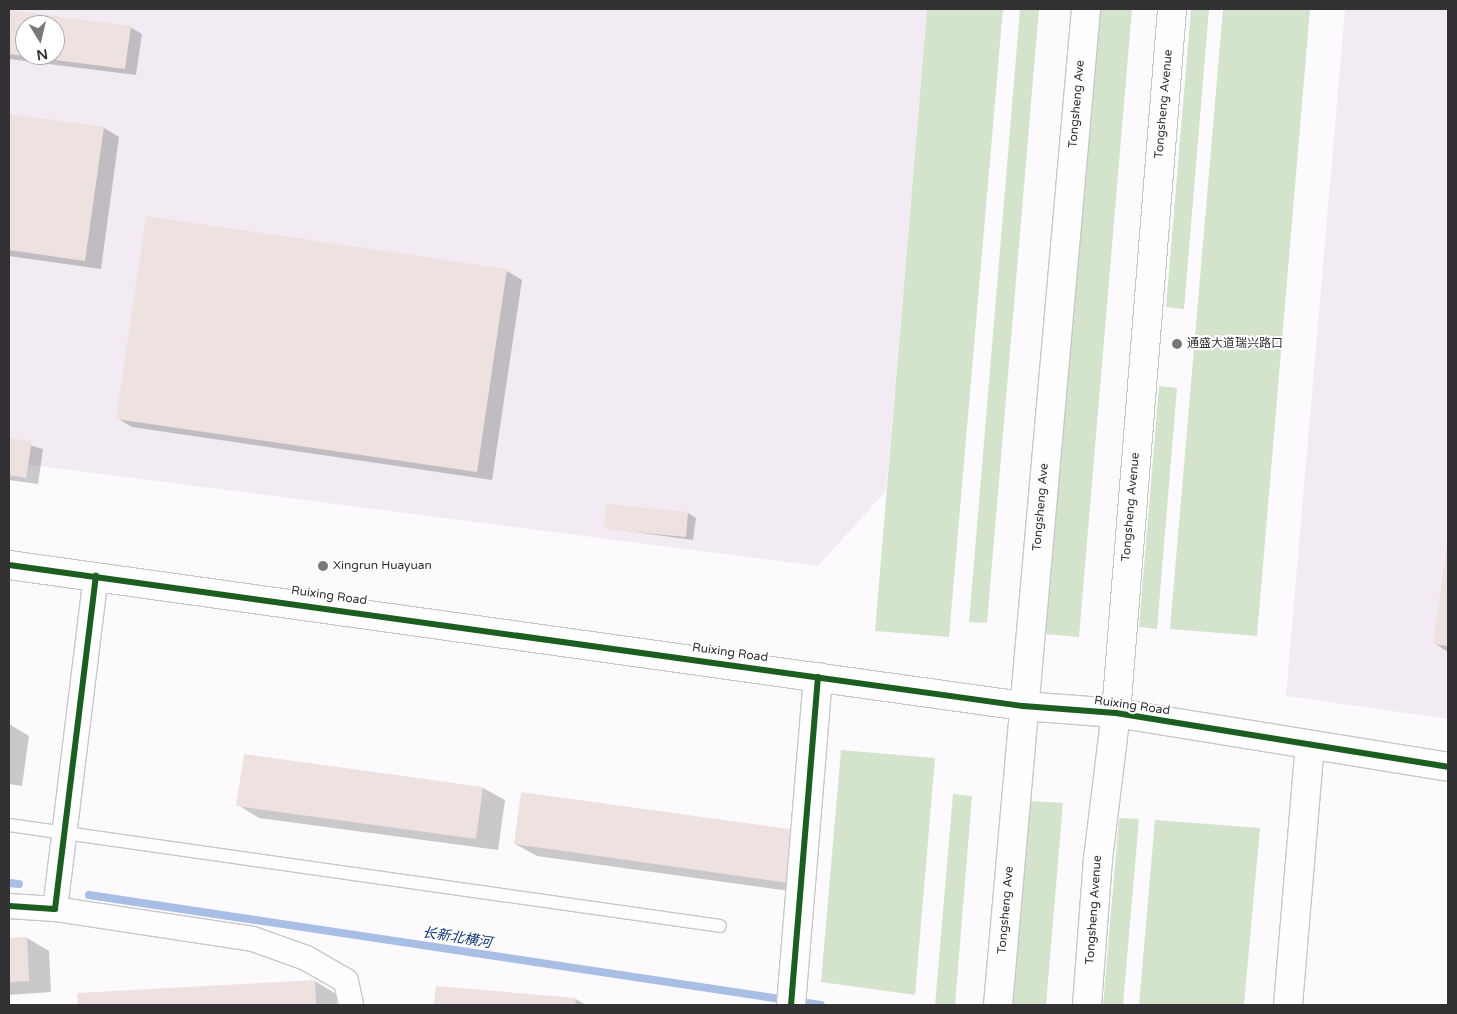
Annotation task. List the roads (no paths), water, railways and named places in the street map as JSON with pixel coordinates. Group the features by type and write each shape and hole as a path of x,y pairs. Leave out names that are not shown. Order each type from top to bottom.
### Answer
{"street":[{"name":"Tongsheng Ave","path":"998,1004 1086,9"},
{"name":"Tongsheng Avenue","path":"1088,1005 1098,859 1116,713 1172,9"},
{"name":"Ruixing Road","path":"9,565 1023,706 1116,713 1448,766"},
{"path":"55,909 96,576"},
{"path":"791,1005 818,677"},
{"path":"1288,1005 1310,745"},
{"path":"9,906 55,909 253,939 306,958 346,981 351,1005"}],"lane":[{"path":"9,825 720,926"}],"waterway":[{"name":"长新北横河","path":"9,883 19,884"},
{"name":"长新北横河","path":"89,895 821,1005"}],"place":[{"name":"通盛大道瑞兴路口","path":"1177,344"},
{"name":"Xingrun Huayuan","path":"323,566"}]}
